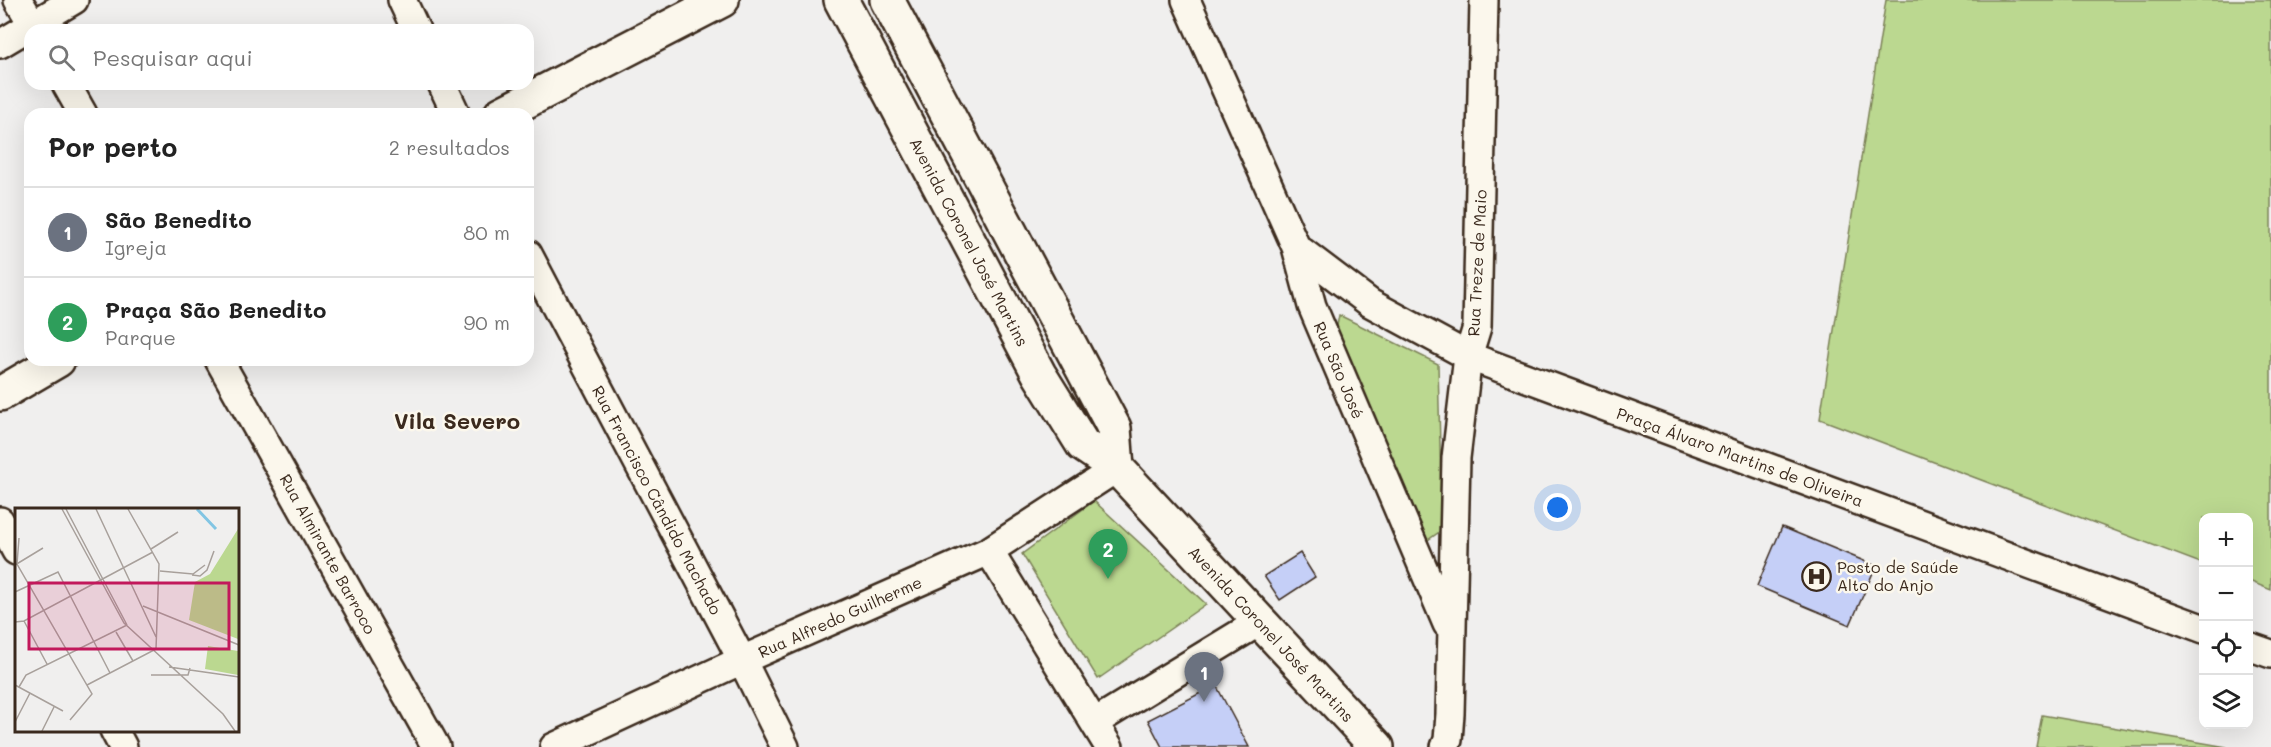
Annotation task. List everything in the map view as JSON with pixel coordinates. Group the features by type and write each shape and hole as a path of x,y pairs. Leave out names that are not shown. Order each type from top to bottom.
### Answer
{"street":[{"path":"18,0 32,24"},
{"path":"38,24 74,0"},
{"path":"402,0 414,24"},
{"path":"513,108 722,0"},
{"name":"Avenida Coronel José Martins","path":"841,0 1039,374 1083,445 1117,468 1377,747"},
{"path":"887,0 1114,428 1117,468"},
{"name":"Rua São José","path":"1186,0 1296,247 1312,306 1451,633 1450,714 1448,740 1445,747"},
{"name":"Rua Treze de Maio","path":"1451,633 1456,458 1468,356 1477,327 1484,0"},
{"path":"0,44 24,32"},
{"path":"69,90 80,108"},
{"path":"445,90 453,108"},
{"name":"Praça Álvaro Martins de Oliveira","path":"1296,247 1370,303 1468,356 2199,627"},
{"name":"Rua Francisco Cândido Machado","path":"534,265 742,660 785,747"},
{"path":"0,394 48,366"},
{"name":"Rua Almirante Barroco","path":"222,366 436,747"},
{"name":"Rua Alfredo Guilherme","path":"554,747 742,660 989,551 1117,468"},
{"path":"0,521 15,549"},
{"path":"989,551 1109,747"},
{"path":"1095,722 1259,622"},
{"path":"2253,648 2271,654"},
{"path":"115,732 123,747"}],"green space":[{"path":"1886,0 2271,0 2271,590 2253,583 2253,513 2199,513 2199,562 1820,419"},
{"path":"1339,315 1438,364 1442,530 1422,544 1335,336"},
{"path":"1094,501 1206,604 1098,679 1022,554"},
{"path":"2042,715 2227,747 2036,747"}],"building":[{"name":"Posto de Saúde Alto do Anjo","path":"1782,527 1876,566 1850,625 1757,586"},
{"path":"1300,553 1315,577 1280,600 1264,576"},
{"path":"1216,685 1249,747 1162,747 1148,720"}],"place":[{"name":"Posto de Saúde Alto do Anjo","path":"1816,576"},
{"name":"Praça São Benedito","path":"1108,579"},
{"name":"São Benedito","path":"1204,702"}],"district":[{"name":"Vila Severo","path":"457,421"}]}
